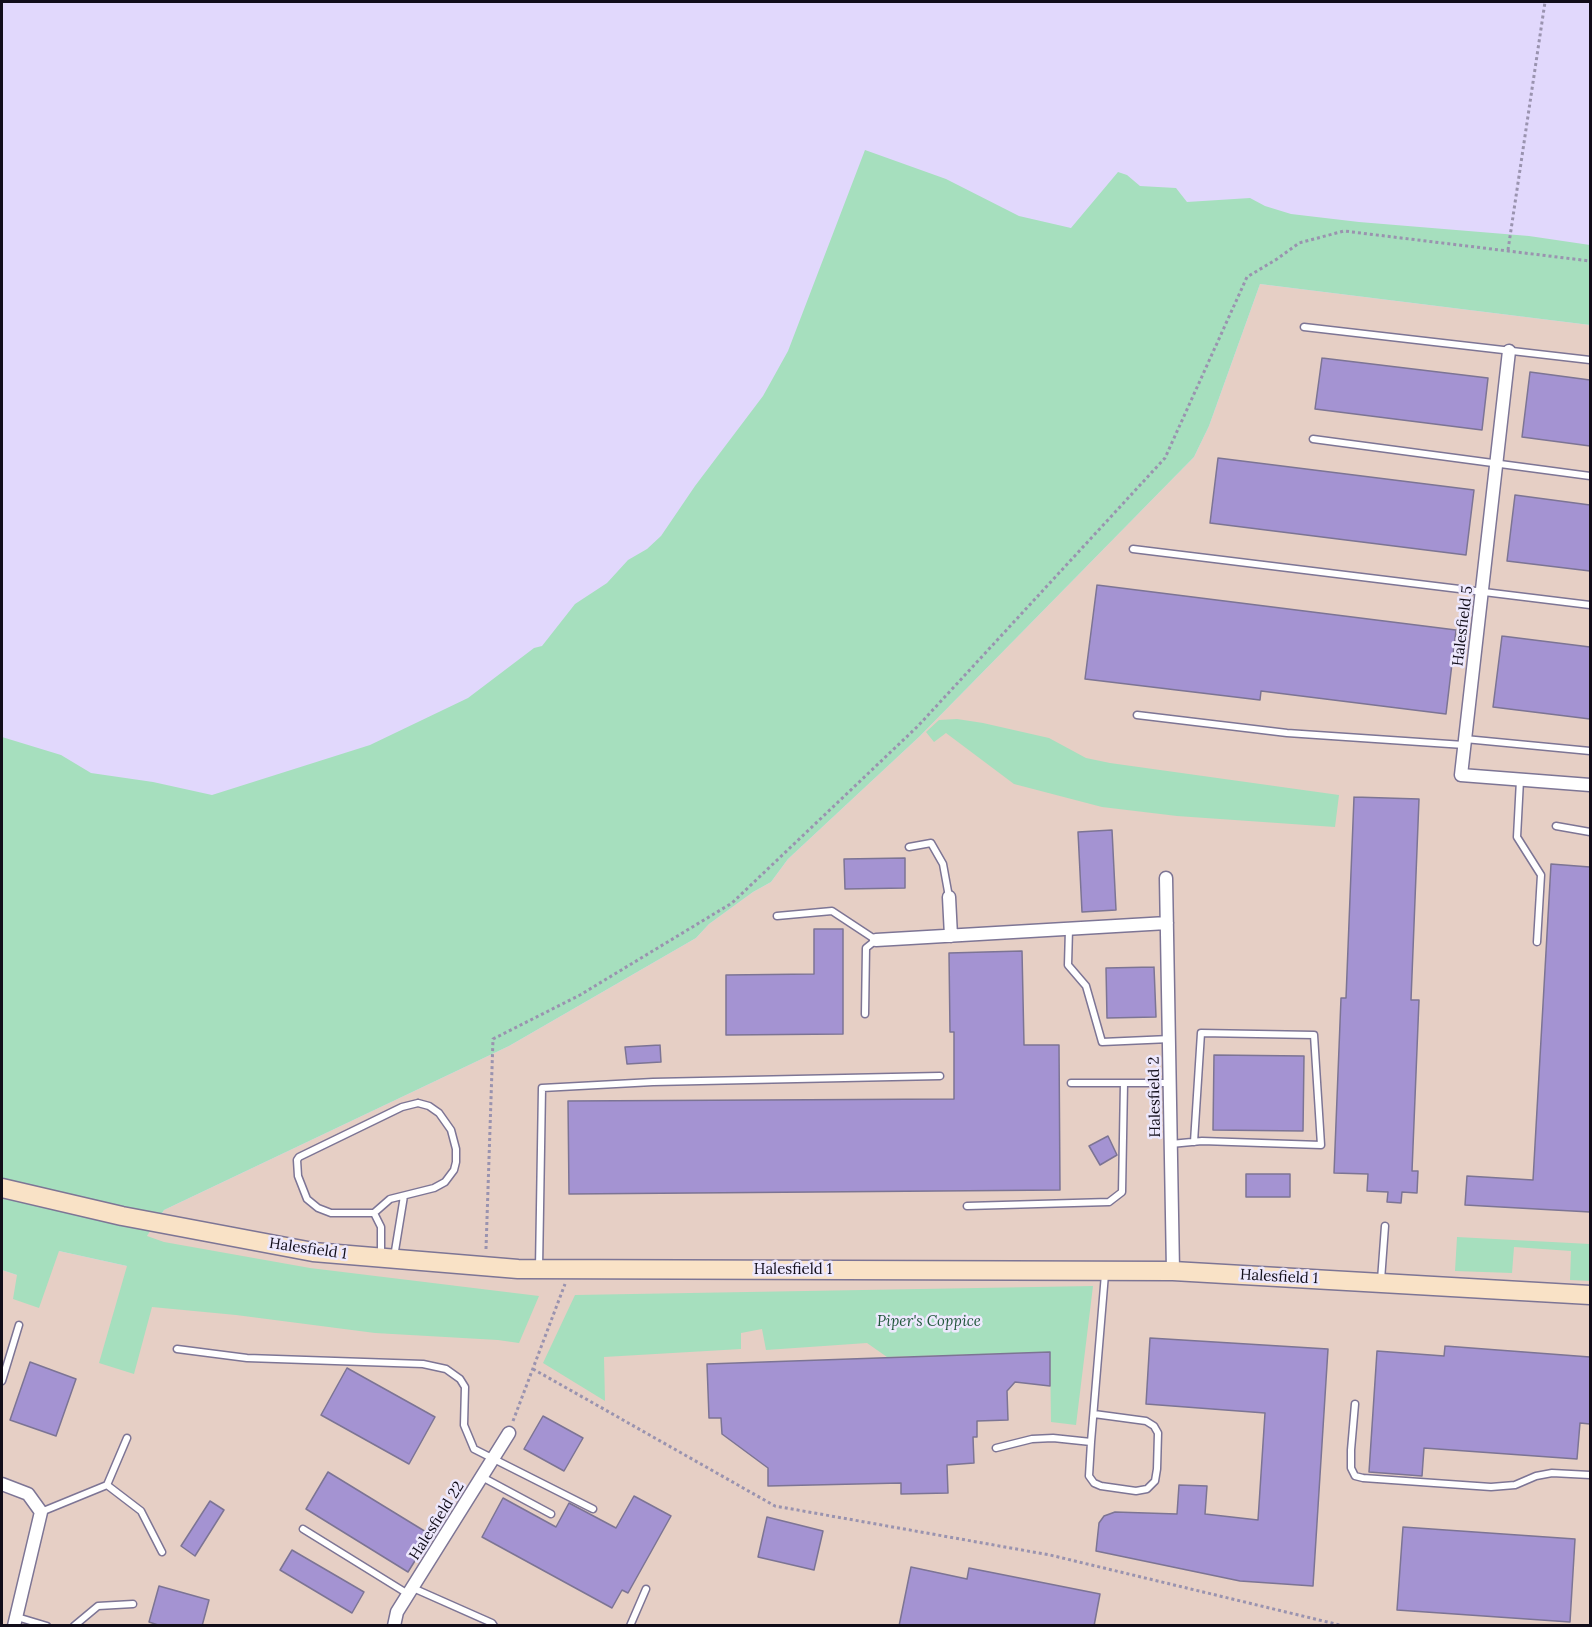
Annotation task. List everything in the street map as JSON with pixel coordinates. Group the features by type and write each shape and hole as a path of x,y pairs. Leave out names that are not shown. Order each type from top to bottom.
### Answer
{"street":[{"name":"Halesfield 5","path":"1509,351 1461,776 1590,785"},
{"name":"Halesfield 2","path":"1166,878 1173,1271"},
{"path":"949,897 951,936"},
{"path":"876,940 1167,923"},
{"name":"Halesfield 1","path":"2,1188 122,1216 313,1252 485,1266 539,1269 1173,1271 1590,1295"},
{"name":"Halesfield 22","path":"394,1626 397,1612 509,1433"},
{"path":"2,1484 28,1494 41,1512 15,1621"}],"lane":[{"path":"1304,327 1590,360"},
{"path":"1313,439 1590,476"},
{"path":"1133,549 1590,605"},
{"path":"1137,715 1287,734 1464,742 1590,751"},
{"path":"1520,780 1517,837 1541,875 1538,942"},
{"path":"1556,826 1590,832"},
{"path":"909,847 931,843 943,864 949,897"},
{"path":"777,916 832,912 876,940 866,948 865,1014"},
{"path":"1069,929 1068,965 1086,986 1102,1042 1170,1040"},
{"path":"1171,1144 1194,1142 1321,1145 1314,1035 1201,1033 1194,1142"},
{"path":"539,1269 542,1088 653,1082 940,1076"},
{"path":"1071,1083 1170,1083"},
{"path":"967,1206 1109,1202 1122,1192 1124,1083"},
{"path":"418,1103 429,1106 443,1117 451,1130 456,1149 456,1162 450,1177 441,1184 404,1196 390,1199 374,1213 331,1213 318,1208 307,1199 301,1188 297,1172 297,1158 402,1107 418,1103"},
{"path":"387,1258 404,1196"},
{"path":"374,1213 381,1227 387,1258"},
{"path":"1380,1283 1385,1226"},
{"path":"1094,1414 1146,1421 1154,1426 1158,1433 1155,1481 1147,1489 1136,1491 1094,1483 1089,1476 1105,1272"},
{"path":"2,1381 19,1325"},
{"path":"177,1349 248,1358 423,1364 446,1370 460,1379 465,1387 464,1425 474,1449 593,1509"},
{"path":"1355,1404 1351,1468 1355,1476 1491,1487 1515,1485 1536,1476 1551,1473 1590,1475"},
{"path":"41,1512 106,1485 127,1437"},
{"path":"996,1448 1032,1439 1053,1438 1091,1442"},
{"path":"482,1477 551,1514"},
{"path":"106,1485 141,1511 162,1552"},
{"path":"303,1529 411,1591 495,1626"},
{"path":"630,1626 646,1589"},
{"path":"74,1626 98,1606 133,1604"},
{"path":"15,1621 47,1626"}],"path":[{"path":"1508,250 1545,2"},
{"path":"485,1266 492,1039 580,995 732,903 918,726 1165,458 1247,276 1299,243 1344,231 1590,261"},
{"path":"509,1433 571,1269"},
{"path":"533,1369 775,1506 1050,1555 1344,1626"}],"shaded area":[{"path":"1260,284 1590,325 1590,1625 2,1626 2,1270 17,1275 59,1251 127,1266 164,1210 509,1046 696,938 709,924 753,892 771,882 788,859 920,736 1194,457 1209,426"}],"green space":[{"path":"865,150 946,179 1019,216 1071,228 1118,172 1127,175 1140,186 1176,188 1187,202 1250,198 1265,206 1291,214 1529,236 1590,245 1590,325 1260,284 1209,426 1194,457 920,736 788,859 771,882 753,892 709,924 696,938 509,1046 164,1210 147,1236 164,1242 310,1268 539,1296 519,1343 375,1333 152,1307 134,1374 99,1363 127,1266 59,1251 39,1308 13,1299 17,1275 2,1270 2,737 61,755 91,773 153,782 212,795 370,745 468,698 534,648 542,646 575,604 607,583 628,560 647,549 661,536 695,486 763,396 788,351"},
{"path":"957,719 1049,738 1086,758 1110,763 1339,795 1335,827 1177,816 1102,807 1014,784 946,733 934,742 926,732 939,720"},
{"path":"1457,1237 1590,1244 1590,1281 1570,1280 1571,1251 1514,1247 1512,1273 1455,1271"},
{"name":"Piper's Coppice","path":"1093,1286 1076,1425 1051,1422 1050,1352 887,1357 867,1343 766,1350 762,1329 741,1333 741,1349 604,1357 605,1401 543,1363 575,1295"}],"building":[{"path":"1322,358 1488,378 1482,430 1315,409"},
{"path":"1530,372 1590,380 1590,446 1522,437"},
{"path":"1218,458 1474,490 1466,555 1210,523"},
{"path":"1515,495 1590,505 1590,571 1507,561"},
{"path":"1097,585 1456,630 1446,714 1261,691 1260,700 1085,679"},
{"path":"1502,636 1590,647 1590,719 1493,707"},
{"path":"1354,797 1419,799 1411,1000 1419,1000 1412,1171 1418,1171 1417,1193 1402,1192 1401,1203 1387,1202 1388,1192 1367,1191 1368,1174 1334,1173 1341,998 1346,998"},
{"path":"1112,830 1116,910 1082,912 1078,832"},
{"path":"905,858 905,888 845,889 844,859"},
{"path":"1551,864 1590,867 1590,1212 1465,1205 1467,1176 1533,1180"},
{"path":"814,929 843,929 843,1034 726,1035 726,975 814,974"},
{"path":"1022,951 1024,1045 1059,1045 1060,1190 569,1194 568,1101 954,1099 954,1032 950,1032 949,953"},
{"path":"1154,967 1156,1017 1107,1018 1106,968"},
{"path":"660,1045 661,1062 627,1064 625,1047"},
{"path":"1214,1055 1304,1056 1303,1131 1213,1130"},
{"path":"1108,1136 1117,1155 1100,1165 1089,1146"},
{"path":"1246,1174 1290,1174 1290,1197 1246,1197"},
{"path":"1150,1338 1328,1349 1313,1586 1240,1581 1096,1551 1099,1523 1104,1516 1115,1512 1177,1514 1179,1485 1207,1486 1205,1514 1258,1520 1265,1413 1146,1404"},
{"path":"1445,1346 1590,1357 1590,1424 1580,1423 1577,1459 1424,1448 1422,1476 1369,1472 1377,1351 1444,1356"},
{"path":"1050,1352 1050,1386 1015,1382 1007,1391 1008,1420 977,1421 977,1437 973,1437 974,1463 947,1465 948,1493 901,1494 901,1483 768,1486 768,1468 722,1434 721,1418 709,1418 707,1364"},
{"path":"30,1362 76,1379 56,1436 10,1420"},
{"path":"347,1368 435,1417 409,1464 321,1415"},
{"path":"543,1416 583,1438 564,1471 524,1449"},
{"path":"328,1472 431,1535 408,1572 306,1509"},
{"path":"634,1496 671,1516 628,1593 622,1590 612,1608 482,1537 503,1498 556,1527 569,1503 616,1528"},
{"path":"210,1501 224,1510 195,1556 181,1546"},
{"path":"767,1517 823,1531 814,1570 758,1557"},
{"path":"1403,1527 1575,1539 1570,1622 1397,1610"},
{"path":"292,1550 364,1592 352,1613 280,1570"},
{"path":"911,1567 967,1579 969,1568 1100,1594 1094,1626 899,1626"},
{"path":"159,1586 209,1600 202,1626 161,1626 149,1622"}]}
